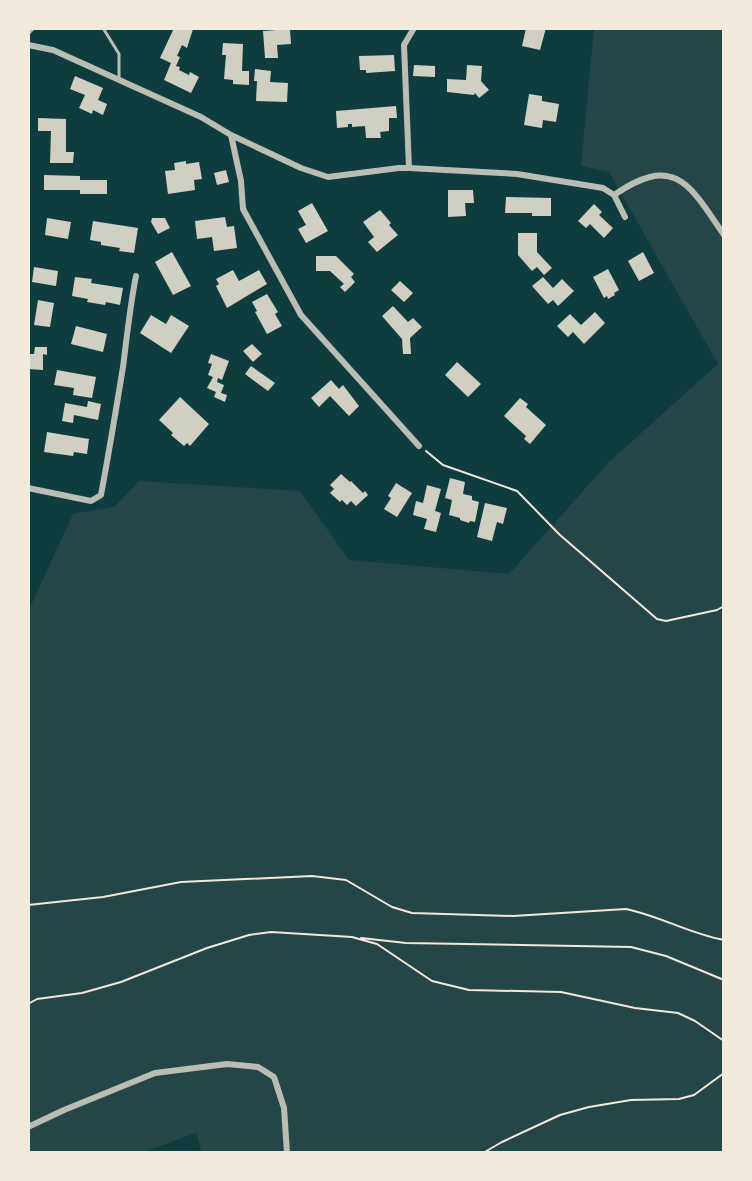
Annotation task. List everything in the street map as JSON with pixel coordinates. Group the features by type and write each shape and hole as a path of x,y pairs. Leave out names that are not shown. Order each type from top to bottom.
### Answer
{"street":[{"path":"409,168 404,45 414,28"},
{"path":"28,45 53,50 201,117 231,135 301,168 328,177 399,168 517,174 603,188 614,195 625,217"},
{"path":"231,135 241,181 243,209 301,315 419,446"},
{"path":"614,195 648,176 673,176 684,183 706,207 724,235"},
{"path":"28,488 91,501 101,495 136,276"},
{"path":"28,1127 155,1073 227,1064 258,1067 274,1077 284,1108 287,1153"}],"lane":[{"path":"103,28 119,54 119,80"}],"path":[{"path":"419,446 443,465 517,491 560,535 657,619 666,621 724,606"},
{"path":"28,905 103,897 181,882 312,876 346,880 392,907 412,913 513,916 626,909 724,940"},
{"path":"28,1004 37,999 82,993 121,982 207,948 249,935 271,932 406,943 631,947 666,956 724,980"},
{"path":"352,937 377,944 432,981 469,990 561,992 635,1008 678,1013 724,1041"},
{"path":"483,1153 560,1115 631,1100 679,1099 694,1095 724,1073"}],"shaded area":[{"path":"594,28 724,28 724,1153 202,1153 196,1133 140,1153 28,1153 28,612 73,514 114,507 139,481 300,491 349,560 509,574 609,462 718,364 609,172 581,166"}],"building":[{"path":"174,28 193,29 187,48 182,45 176,66 189,75 190,72 199,77 191,93 164,80 171,63 160,58"},
{"path":"526,28 546,28 540,50 522,46"},
{"path":"290,29 291,44 277,45 278,58 265,58 263,31"},
{"path":"223,43 243,44 242,71 249,71 249,85 233,84 233,80 224,79 226,55 222,55"},
{"path":"394,55 395,71 366,73 366,70 360,70 359,56"},
{"path":"414,65 435,66 435,77 413,76"},
{"path":"467,65 482,66 481,81 489,90 479,98 475,93 447,92 447,79 466,80"},
{"path":"255,69 271,71 270,82 288,83 287,102 256,101"},
{"path":"75,76 103,88 98,100 107,104 103,115 79,108 85,95 70,89"},
{"path":"529,94 542,96 542,101 559,104 556,122 543,120 542,128 524,125"},
{"path":"396,106 397,118 389,118 389,131 380,132 381,138 366,138 365,126 352,127 348,124 348,127 337,128 336,111"},
{"path":"38,118 66,119 66,152 74,152 73,163 50,163 51,131 38,131"},
{"path":"186,161 186,164 199,162 202,179 194,180 195,190 168,194 165,171 175,170 174,163"},
{"path":"226,170 229,182 217,185 214,173"},
{"path":"44,175 107,180 107,194 44,190"},
{"path":"448,190 473,190 474,203 465,203 466,216 448,217"},
{"path":"506,197 551,198 551,216 505,213"},
{"path":"312,203 328,231 306,243 298,229 306,225 298,211"},
{"path":"594,204 602,212 599,215 613,228 604,238 590,224 586,228 578,221"},
{"path":"380,210 398,235 377,252 368,242 374,237 363,222"},
{"path":"225,217 227,227 234,226 237,248 214,251 212,237 197,239 195,221"},
{"path":"47,218 71,222 68,239 45,235"},
{"path":"152,218 165,218 170,228 158,234"},
{"path":"93,221 138,228 134,253 90,240"},
{"path":"518,233 537,233 537,252 552,268 544,275 537,267 532,271 518,255"},
{"path":"172,252 191,286 173,295 155,262"},
{"path":"643,252 654,273 639,281 628,261"},
{"path":"316,256 336,256 354,274 351,277 355,282 345,292 340,287 344,284 330,271 316,271"},
{"path":"34,267 58,271 56,286 32,282"},
{"path":"608,269 619,290 608,299 607,296 604,298 593,277"},
{"path":"233,270 239,281 259,270 267,284 227,308 216,286 219,284 216,279"},
{"path":"75,277 123,288 120,305 87,302 88,299 72,296"},
{"path":"543,277 553,288 562,279 574,291 558,306 553,300 548,304 532,286"},
{"path":"400,281 413,293 404,302 391,290"},
{"path":"267,294 282,326 267,334 252,302"},
{"path":"38,300 54,303 50,327 34,325"},
{"path":"393,306 408,322 413,318 422,327 410,338 411,354 403,354 402,339 382,316"},
{"path":"595,312 605,323 584,344 573,332 568,337 557,326 570,314 581,325"},
{"path":"151,315 166,324 171,315 189,326 171,353 140,333"},
{"path":"76,326 107,334 103,352 71,344"},
{"path":"252,344 262,354 253,362 243,351"},
{"path":"35,347 47,347 47,355 43,354 43,370 28,369 28,354 34,354"},
{"path":"211,354 229,361 222,380 218,378 217,382 224,385 221,393 227,395 225,402 214,397 216,392 207,388 213,377 208,375 212,364 208,363"},
{"path":"457,362 481,384 468,397 445,375"},
{"path":"251,366 275,383 268,391 245,374"},
{"path":"57,370 96,377 92,398 73,395 74,388 54,385"},
{"path":"331,380 339,389 343,385 359,406 349,416 330,396 319,407 311,398"},
{"path":"180,397 209,424 190,446 187,443 184,446 159,420"},
{"path":"520,398 546,425 530,444 524,439 526,436 504,416"},
{"path":"88,401 101,404 98,420 74,415 73,423 62,421 65,403 87,407"},
{"path":"47,432 89,439 87,454 74,452 73,456 44,452"},
{"path":"341,474 368,495 356,506 351,501 347,505 342,500 340,502 330,493 334,489 330,485"},
{"path":"450,478 465,482 463,494 479,502 475,522 469,523 449,515 452,500 445,498"},
{"path":"396,483 412,493 397,517 384,509"},
{"path":"427,485 441,489 435,511 441,513 436,532 424,529 427,519 413,515 416,501 423,503"},
{"path":"485,503 507,508 503,524 497,522 492,541 477,537"}]}
